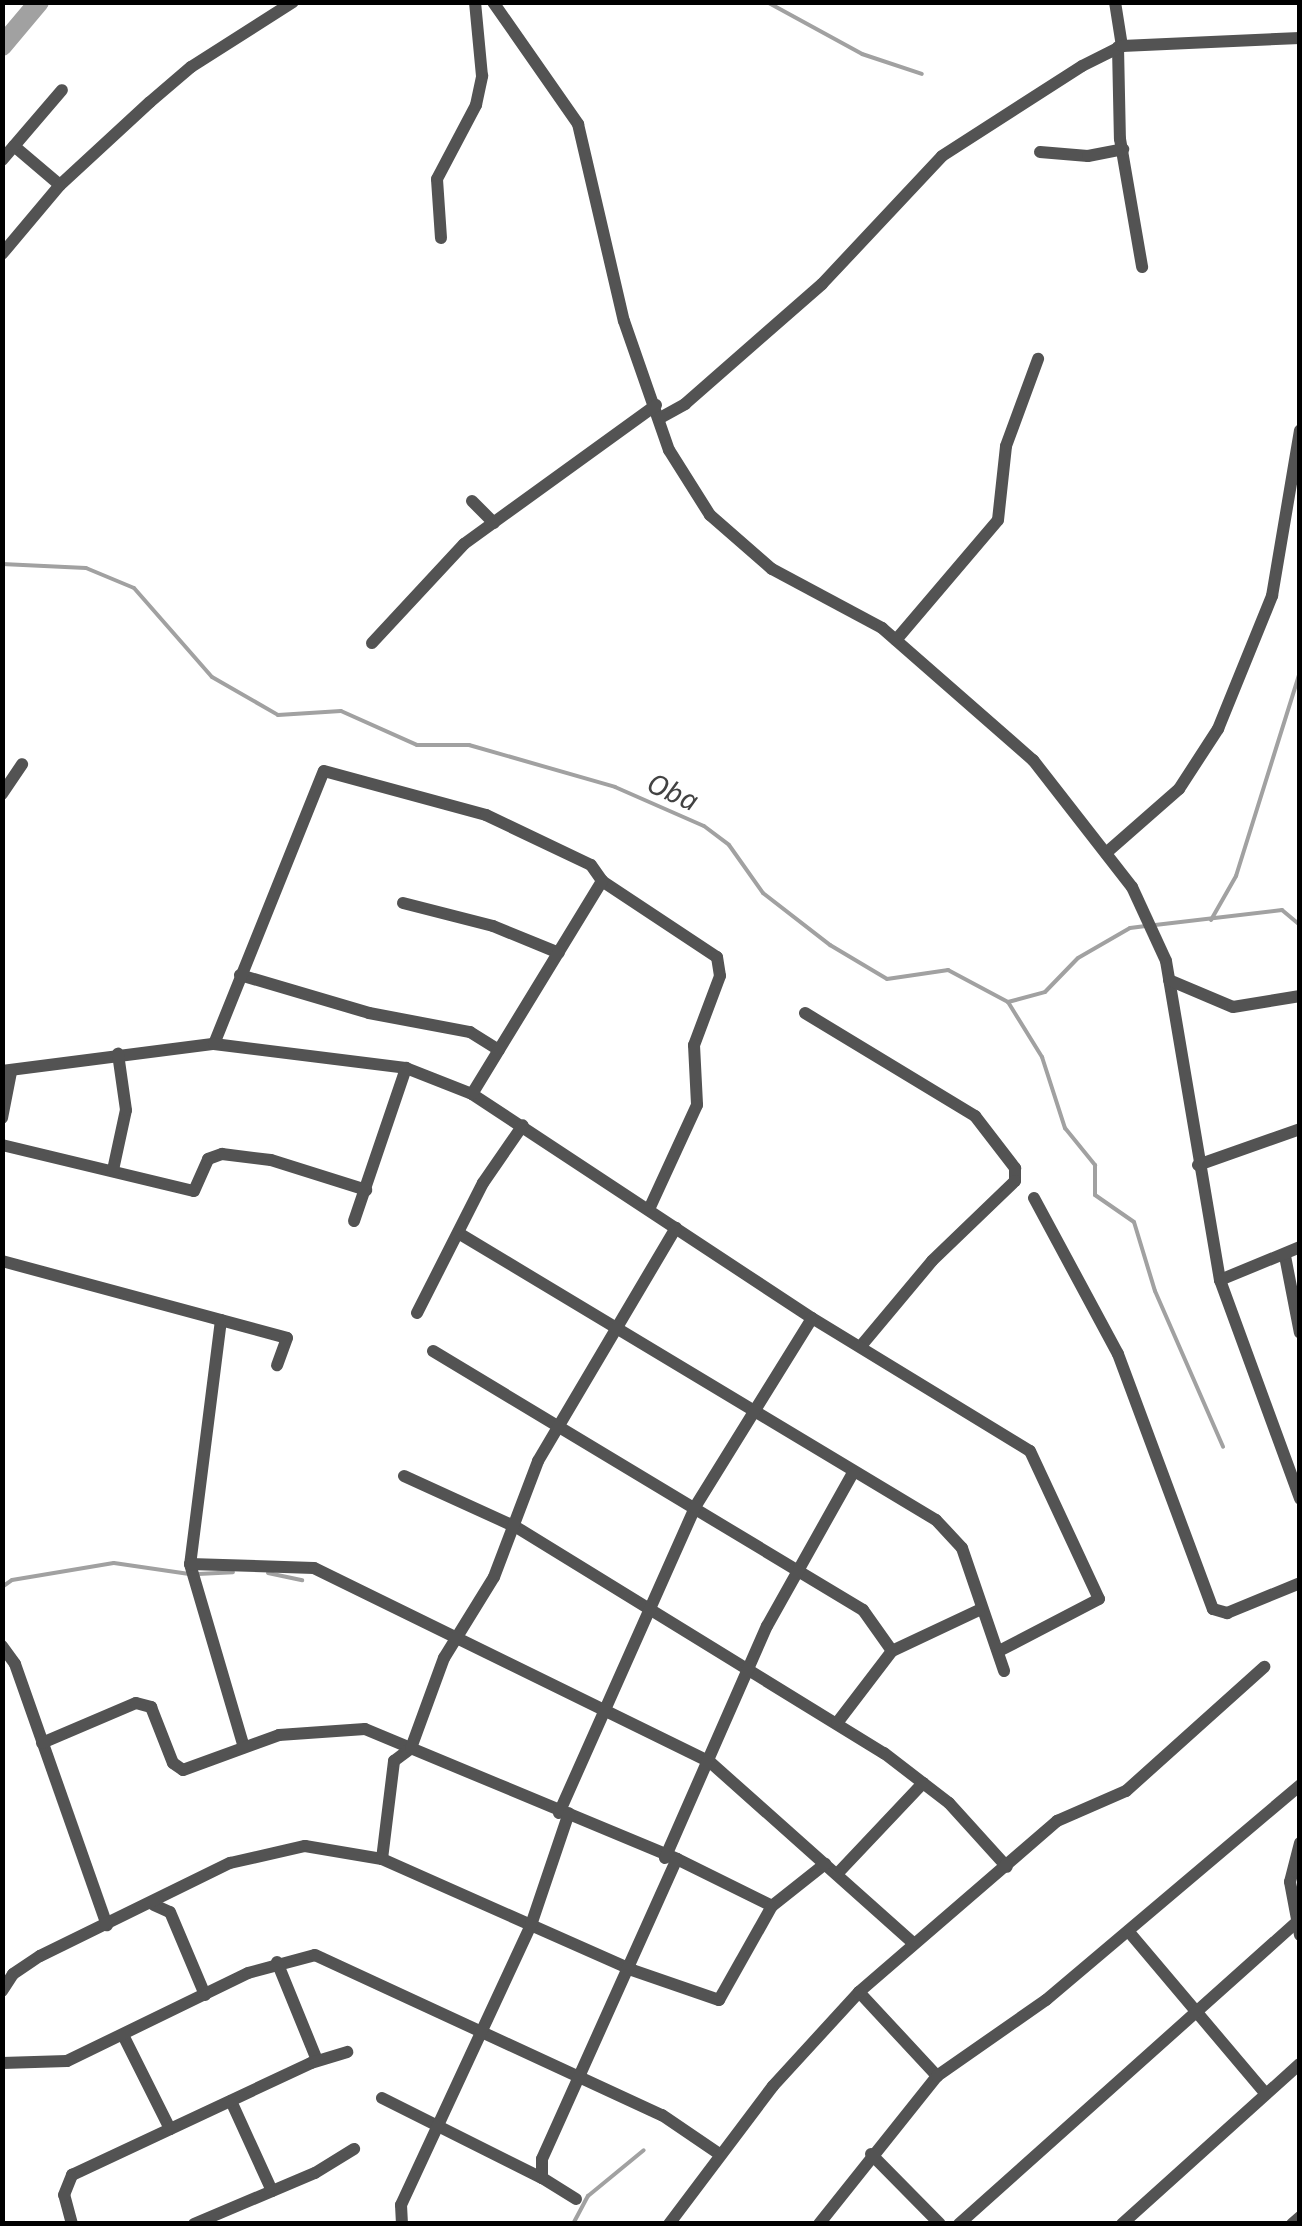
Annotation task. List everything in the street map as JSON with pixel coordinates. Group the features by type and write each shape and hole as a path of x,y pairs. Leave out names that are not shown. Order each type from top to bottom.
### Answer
{"street":[{"path":"266,2 272,18"},
{"path":"2,254 60,185 192,67 292,2"},
{"path":"441,238 438,179 476,106 482,76 474,2"},
{"path":"493,2 578,124 624,321 681,470 728,535 772,569 896,640 1033,760 1144,909 1169,980 1220,1280 1300,1499"},
{"path":"1114,2 1120,47 1123,149 1142,267"},
{"path":"372,643 442,565 494,523 658,411 685,404 822,284 942,156 1120,47 1300,38"},
{"path":"2,160 62,90"},
{"path":"14,146 60,185"},
{"path":"1040,152 1088,156 1123,149"},
{"path":"896,640 998,520 1006,446 1038,358"},
{"path":"1106,853 1179,788 1218,728 1272,596 1300,430"},
{"path":"472,502 494,523"},
{"path":"2,794 22,764"},
{"path":"214,1044 324,770 486,815 591,865 602,881 668,920 720,965 694,1045 696,1104 650,1207"},
{"path":"472,1094 602,881"},
{"path":"404,903 493,926 559,953"},
{"path":"240,975 368,1013 470,1032 499,1050"},
{"path":"1169,980 1233,1006 1300,996"},
{"path":"806,1013 975,1116 1016,1168 1016,1181 932,1260 861,1346"},
{"path":"2,1118 7,1071 214,1044 406,1068 472,1094 650,1207 812,1318 1024,1445 1041,1469 1098,1604 1000,1650"},
{"path":"112,1170 126,1110 118,1054"},
{"path":"354,1221 406,1068"},
{"path":"416,1313 483,1183 524,1124"},
{"path":"1198,1165 1300,1129"},
{"path":"2,1145 194,1190 208,1160 222,1154 272,1160 366,1190"},
{"path":"1034,1198 1118,1354 1213,1610 1227,1613 1300,1583"},
{"path":"382,1859 394,1761 412,1748 458,1636 516,1527 538,1461 676,1228"},
{"path":"460,1234 756,1411 953,1535 979,1610 1000,1650 1004,1671"},
{"path":"1220,1280 1300,1248"},
{"path":"1285,1256 1300,1332"},
{"path":"2,1260 287,1338 276,1365"},
{"path":"402,2224 401,2205 434,2124 531,1925 564,1813 695,1507 812,1318"},
{"path":"220,1320 190,1564 244,1746"},
{"path":"433,1351 863,1610 892,1651"},
{"path":"542,2178 542,2159 632,1970 671,1859 767,1626 853,1473"},
{"path":"404,1476 516,1527 838,1723 923,1783 1008,1867"},
{"path":"190,1564 280,1562 314,1568 710,1762 913,1944"},
{"path":"838,1723 892,1651 979,1610"},
{"path":"2,1646 42,1743 107,1925"},
{"path":"670,2224 718,2153 859,1992 1008,1867 1056,1821 1126,1791 1264,1667"},
{"path":"42,1743 136,1703 151,1707 174,1763 182,1770 279,1735 364,1729 772,1906"},
{"path":"838,1873 923,1783"},
{"path":"819,2224 937,2076 1129,1932 1300,1784"},
{"path":"1300,1843 1290,1882 1300,1935"},
{"path":"2,1990 40,1956 154,1905 230,1862 273,1851 328,1847 382,1859 632,1970 719,2000 772,1906 825,1864"},
{"path":"154,1905 170,1912 205,1995"},
{"path":"959,2224 1298,1920"},
{"path":"1129,1932 1264,2093"},
{"path":"2,2064 68,2061 276,1962 330,1958 662,2114 718,2153"},
{"path":"276,1962 317,2060"},
{"path":"859,1992 937,2076"},
{"path":"124,2037 170,2129"},
{"path":"72,2224 64,2196 72,2175 317,2060 347,2052"},
{"path":"1122,2224 1300,2064"},
{"path":"382,2098 576,2198"},
{"path":"231,2101 272,2191"},
{"path":"197,2223 272,2191 354,2148"},
{"path":"871,2154 940,2224"},
{"path":"1292,2224 1300,2217"}],"waterway":[{"path":"2,46 39,2"},
{"path":"767,2 862,54 922,74"},
{"name":"Oba","path":"2,564 86,568 134,588 212,677 278,715 341,711 417,745 469,745 615,787 704,826 729,845 763,893 830,945 887,979 948,970 1008,1002 1045,992 1078,958 1130,928 1146,926"},
{"path":"1211,920 1236,876 1300,672"},
{"name":"Oba","path":"1155,925 1282,910 1300,925"},
{"path":"1008,1002 1042,1057 1065,1128 1095,1165 1095,1195 1134,1222 1155,1291 1223,1447"},
{"path":"2,1587 12,1580 114,1563 189,1574"},
{"path":"198,1574 233,1572"},
{"path":"268,1573 302,1580"},
{"path":"573,2224 588,2196 644,2150"}]}
